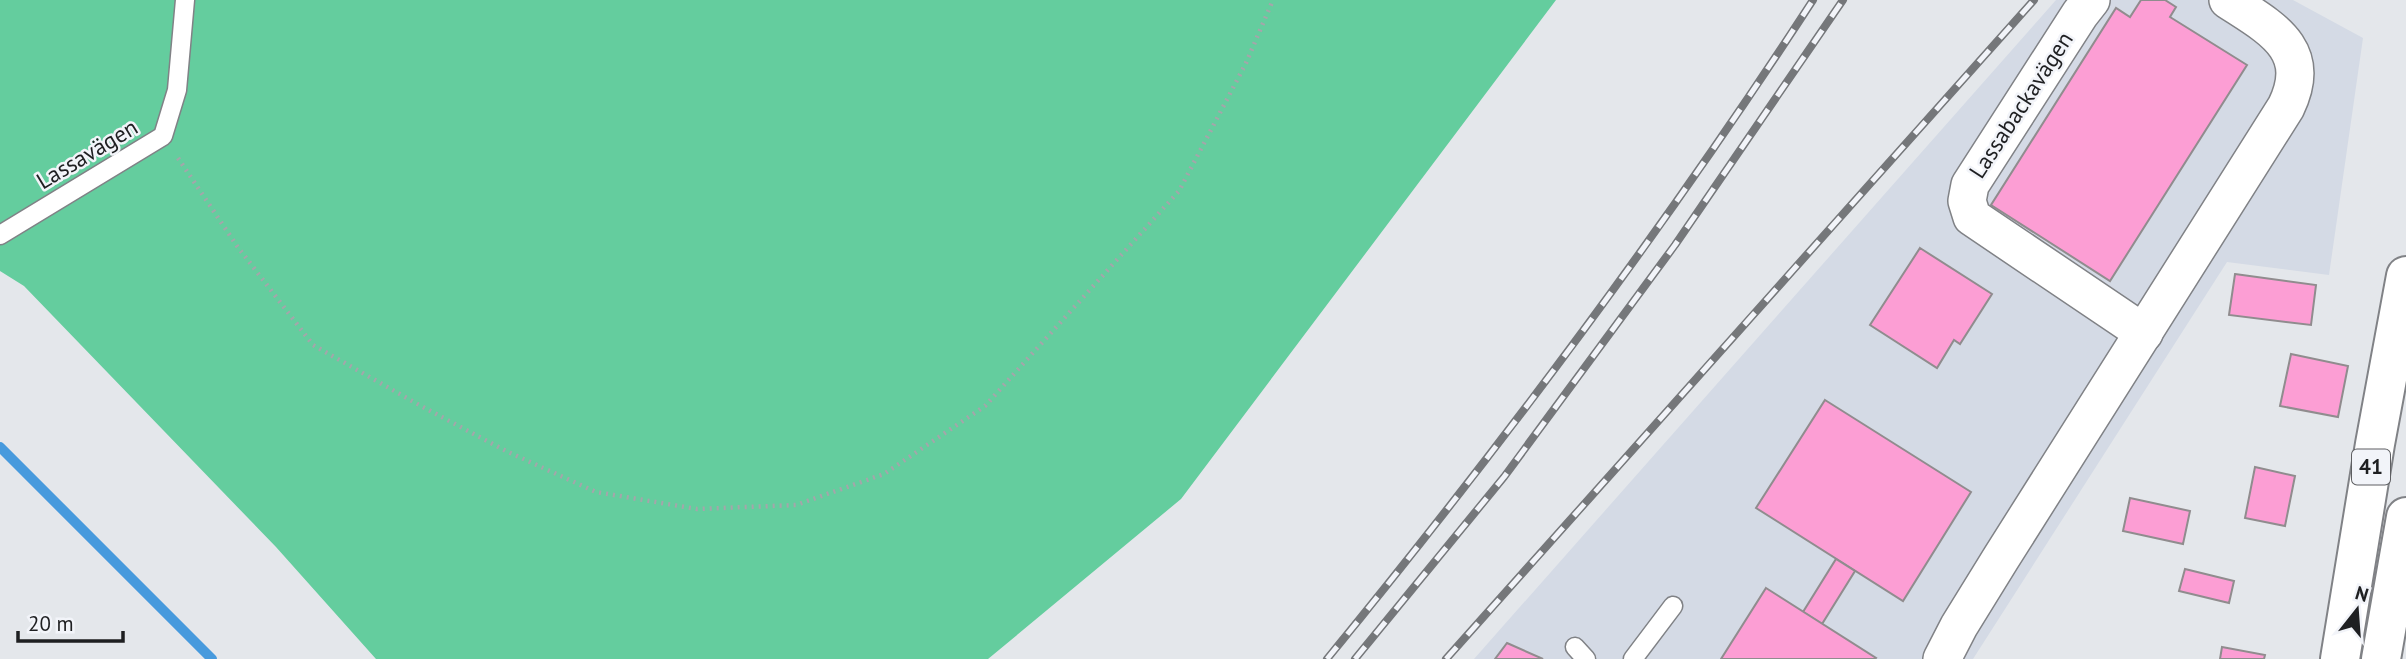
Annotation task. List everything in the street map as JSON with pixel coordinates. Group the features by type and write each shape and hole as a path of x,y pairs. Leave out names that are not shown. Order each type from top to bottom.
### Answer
{"main road":[{"name":"41","path":"2340,659 2406,275"},
{"path":"2381,659 2406,517"}],"street":[{"name":"Lassabackavägen","path":"2091,0 1969,185 1967,201 1972,217 2144,333"},
{"path":"1942,659 2001,558 2286,107 2294,90 2294,61 2275,31 2228,0"}],"lane":[{"path":"163,136 177,90 185,0"},
{"name":"Lassavägen","path":"0,235 163,136"},
{"path":"1633,659 1673,606"}],"path":[{"path":"163,136 237,246 313,345 506,451 596,492 697,509 796,505 884,474 985,406 1180,191 1247,63 1273,0"}],"shaded area":[{"path":"2056,0 2293,0 2363,38 2329,275 2227,262 1973,659 1474,659"}],"green space":[{"path":"0,0 1556,0 1181,499 988,659 376,659 276,547 24,286 0,271"}],"building":[{"path":"2141,0 2165,0 2176,7 2170,17 2247,65 2110,281 1991,205 2116,8 2130,17"},
{"path":"1920,248 1992,294 1960,344 1954,340 1937,368 1870,325"},
{"path":"2235,274 2316,285 2311,325 2229,315"},
{"path":"2291,354 2348,366 2338,417 2280,406"},
{"path":"1825,400 1971,492 1903,601 1756,508"},
{"path":"2255,467 2295,476 2285,526 2245,518"},
{"path":"2130,498 2190,511 2183,544 2123,531"},
{"path":"1836,559 1855,571 1822,624 1803,612"},
{"path":"2185,569 2234,581 2229,603 2179,591"},
{"path":"1766,588 1876,658 1721,659"},
{"path":"1507,643 1543,659 1495,659"},
{"path":"2222,647 2265,655 2264,659 2220,659"}],"waterway":[{"path":"0,447 212,659"}],"railway":[{"path":"1327,659 1455,499 1579,336 1699,170 1813,0"},
{"path":"1355,659 1504,477 1675,245 1843,0"},
{"path":"1446,659 2034,0"}]}
